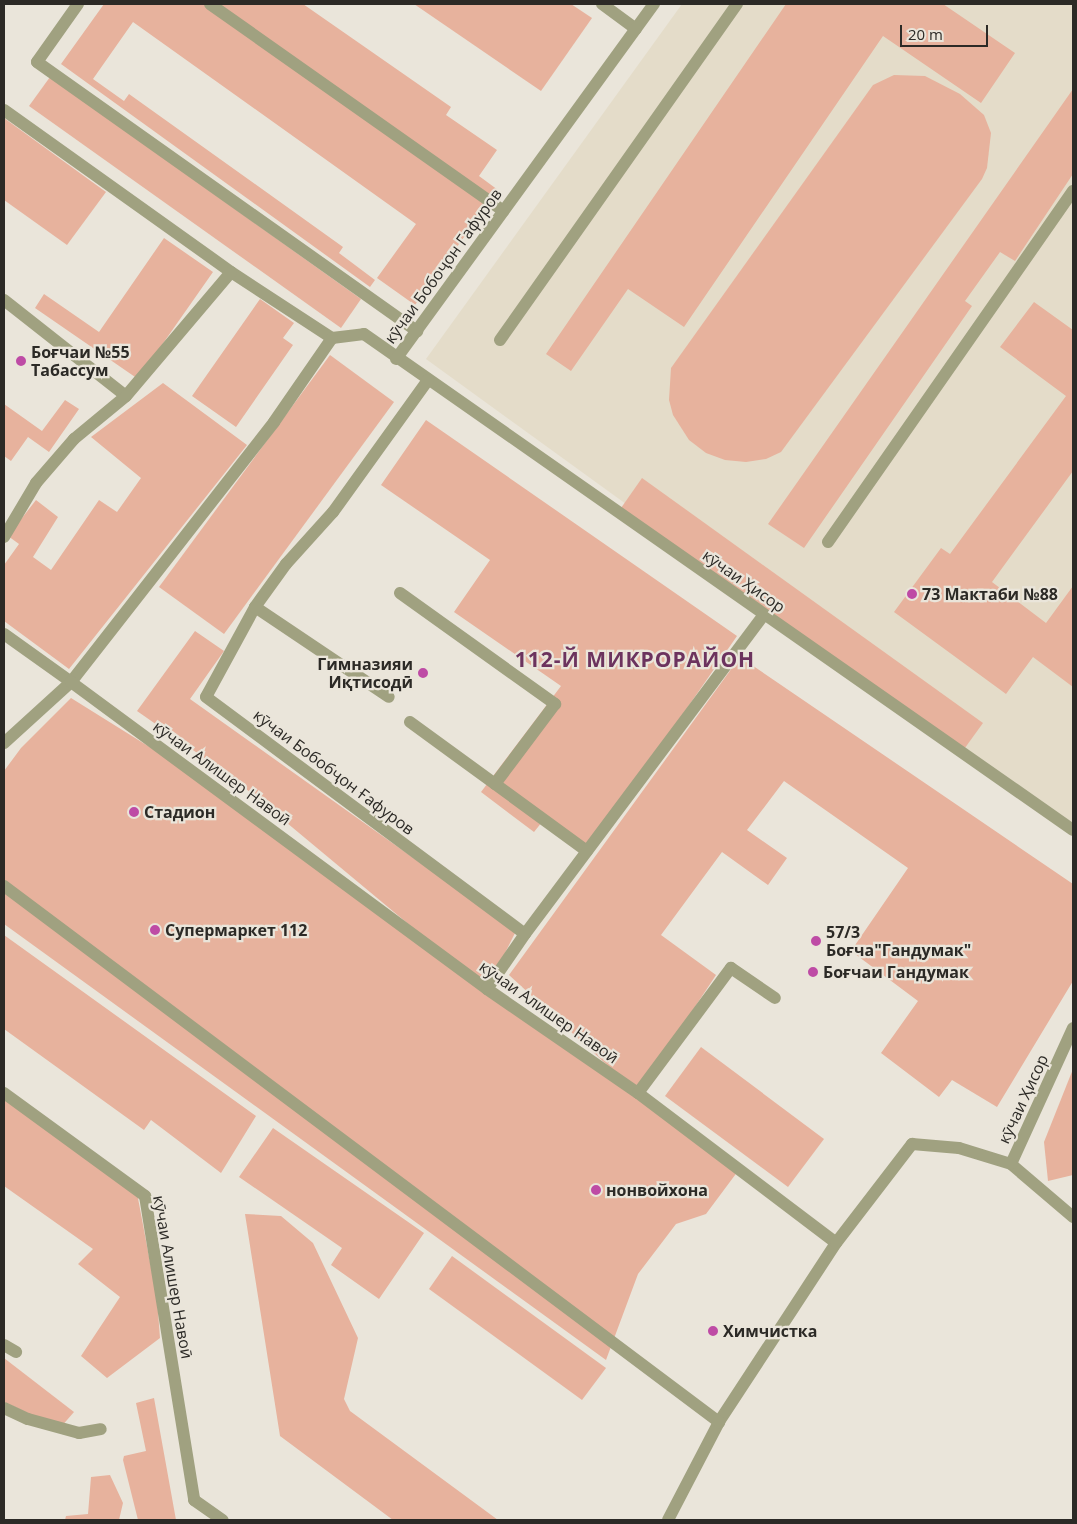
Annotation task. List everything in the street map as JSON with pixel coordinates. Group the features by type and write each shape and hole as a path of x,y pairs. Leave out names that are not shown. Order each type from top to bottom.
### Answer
{"street":[{"path":"78,4 37,62 417,330"},
{"path":"210,4 504,211"},
{"path":"602,4 636,29"},
{"name":"кӯчаи Бобоҷон Гафуров","path":"332,338 364,334 396,359 654,4"},
{"path":"500,340 736,4"},
{"path":"4,110 231,272 332,338 263,437 70,682 4,743"},
{"path":"828,542 1073,191"},
{"path":"4,537 36,483 74,439 126,396 231,272"},
{"path":"4,300 126,396"},
{"name":"кӯчаи Ҳисор","path":"396,359 1073,830"},
{"name":"кӯчаи Бобобҷон Ғафуров","path":"428,380 333,512 286,564 255,607 206,697 525,934"},
{"path":"400,593 555,704 495,784"},
{"path":"255,607 389,697"},
{"path":"488,989 525,934 764,615"},
{"name":"кӯчаи Алишер Навоӣ","path":"4,634 488,989 638,1093 836,1243"},
{"path":"410,722 587,851"},
{"path":"4,886 718,1422"},
{"path":"638,1093 731,968 774,998"},
{"name":"кӯчаи Ҳисор","path":"1073,1028 1011,1164 1073,1217"},
{"name":"кӯчаи Алишер Навоӣ","path":"4,1093 145,1196 194,1500 223,1520"},
{"path":"668,1520 718,1422 836,1243 912,1144 960,1148 1011,1164"},
{"path":"4,1345 16,1352"},
{"path":"4,1408 28,1419 79,1433 101,1429"}],"shaded area":[{"path":"104,4 303,4 451,107 446,115 497,150 479,176 498,190 415,305 377,278 416,224 133,22 93,79 124,101 129,94 343,247 339,253 375,280 370,287 61,64"},
{"path":"414,4 571,4 592,18 541,91"},
{"name":"73 Мактаби №88","path":"682,4 1073,4 1073,828 426,359"},
{"path":"786,4 943,4 1015,53 981,103 883,36 684,327 628,289 571,371 546,354"},
{"path":"894,75 925,76 960,94 984,115 991,133 987,168 982,179 781,452 766,459 746,462 725,460 706,453 689,440 673,415 669,400 671,368 873,85"},
{"path":"50,77 361,299 341,328 29,106"},
{"path":"1073,89 1073,174 1015,261 1000,252 965,301 972,306 804,548 768,524"},
{"path":"4,118 106,192 67,245 4,200"},
{"path":"164,238 213,272 138,379 35,308 44,294 99,332"},
{"path":"260,299 294,323 283,338 293,345 236,427 192,396"},
{"path":"1034,302 1073,330 1073,471 992,582 1046,623 1073,586 1073,687 1033,657 1006,694 894,612 941,548 950,554 1066,396 1000,347"},
{"path":"330,355 394,402 224,634 159,587"},
{"path":"163,383 247,445 69,669 4,621 4,565 19,544 8,536 36,500 58,517 33,557 51,570 99,500 117,512 141,478 91,437"},
{"path":"65,400 79,409 49,452 28,437 11,461 4,456 4,404 42,431"},
{"path":"426,420 737,636 590,848 546,817 534,832 481,792 561,686 454,612 490,560 381,485"},
{"path":"642,478 983,723 962,752 621,508"},
{"path":"195,631 224,651 190,699 516,931 489,985 630,1086 509,975 740,657 1073,884 1073,981 997,1107 952,1080 939,1097 881,1053 918,1001 851,951 908,868 784,781 747,830 787,858 768,885 722,852 661,935 716,975 638,1093 741,1167 706,1214 676,1224 638,1274 606,1360 4,924 4,771 21,748 71,698 196,776 436,947 233,778 137,711"},
{"path":"4,935 256,1116 221,1173 151,1120 144,1130 4,1029"},
{"path":"701,1047 824,1139 788,1187 665,1096"},
{"path":"1073,1069 1073,1175 1048,1181 1044,1142"},
{"path":"4,1097 137,1193 157,1299 160,1338 107,1378 81,1356 120,1297 78,1264 93,1249 4,1186"},
{"path":"273,1128 424,1233 379,1299 331,1265 342,1248 239,1177"},
{"path":"245,1214 281,1216 313,1243 358,1338 344,1399 350,1411 498,1520 393,1520 280,1436"},
{"path":"452,1256 606,1368 582,1400 429,1289"},
{"path":"4,1358 74,1412 60,1428 4,1402"},
{"path":"154,1398 176,1520 138,1520 123,1460 124,1456 146,1451 136,1403"},
{"path":"110,1475 123,1503 119,1520 65,1520 66,1516 88,1514 91,1477"}],"place":[{"name":"Боғчаи №55 Табассум","path":"21,361"},
{"name":"73 Мактаби №88","path":"912,594"},
{"name":"Гимназияи Иқтисодӣ","path":"423,673"},
{"name":"Стадион","path":"134,812"},
{"name":"Супермаркет 112","path":"155,930"},
{"name":"57/3 Боғча\"Гандумак\"","path":"816,941"},
{"name":"Боғчаи Гандумак","path":"813,972"},
{"name":"нонвойхона","path":"596,1190"},
{"name":"Химчистка","path":"713,1331"}],"district":[{"name":"112-Й МИКРОРАЙОН","path":"635,659"}]}
